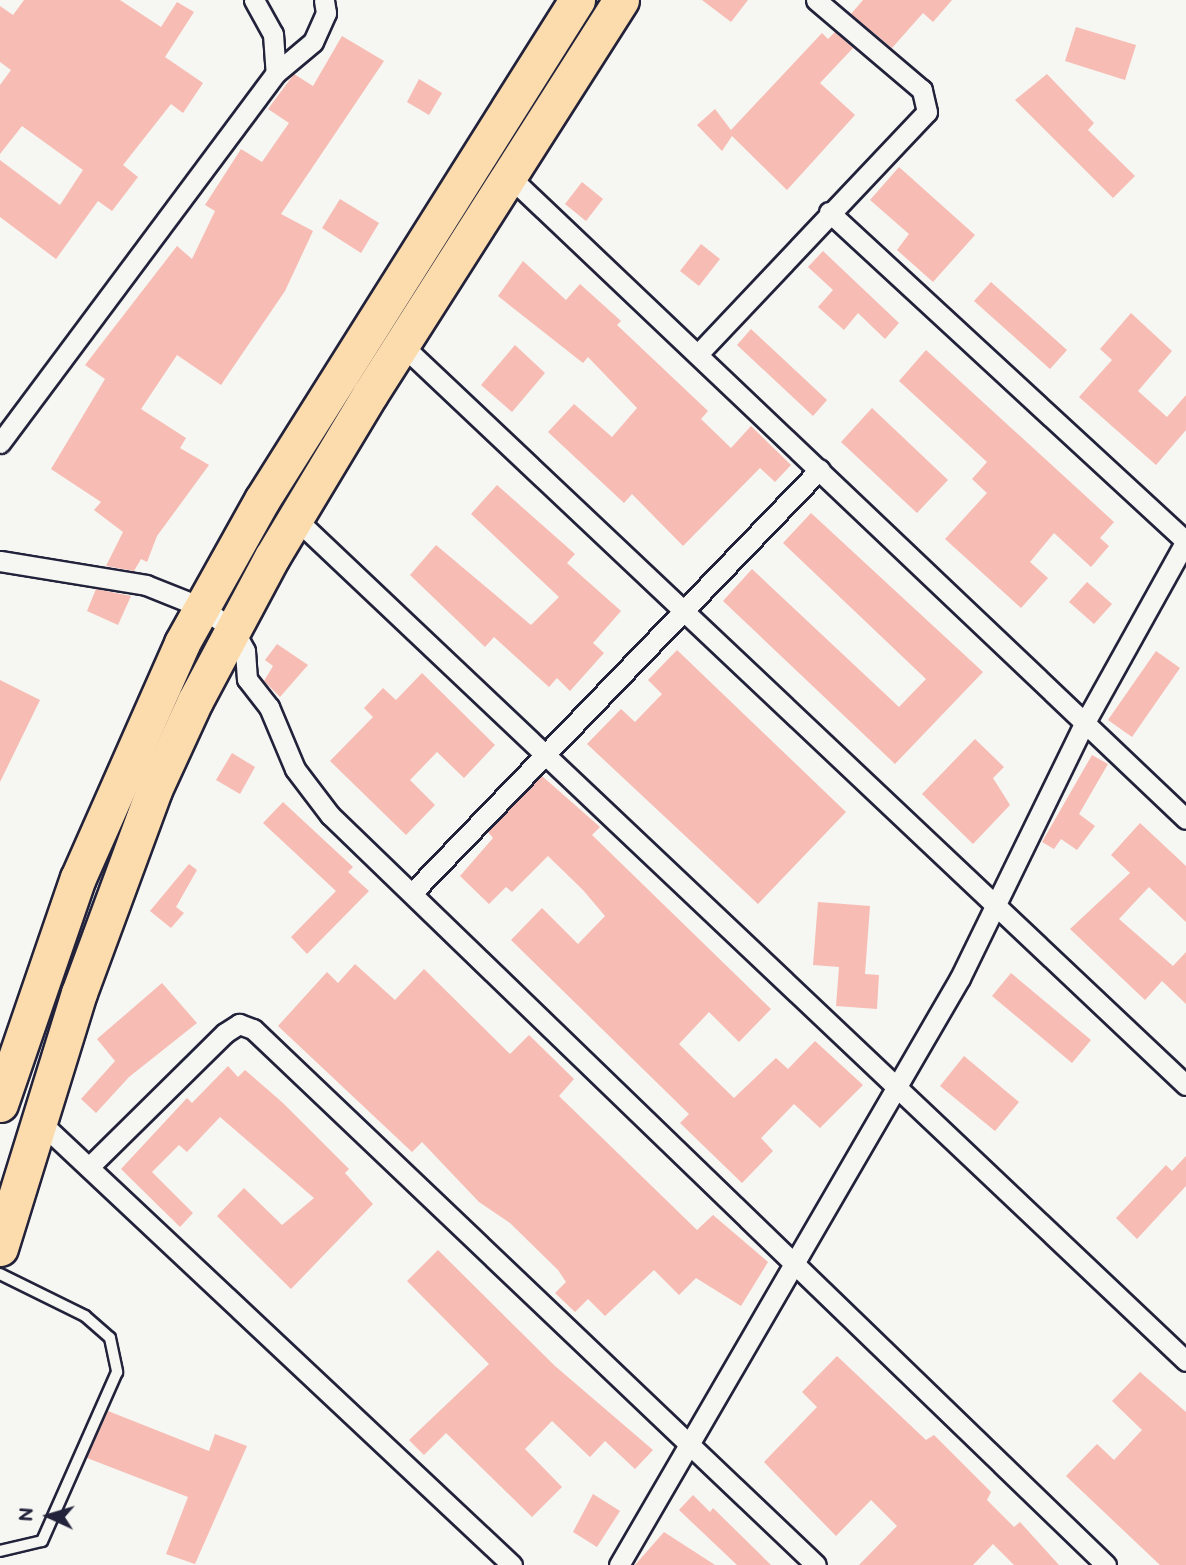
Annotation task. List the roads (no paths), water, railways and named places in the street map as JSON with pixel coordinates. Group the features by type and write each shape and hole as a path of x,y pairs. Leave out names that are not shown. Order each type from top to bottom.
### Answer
{"highway":[{"path":"0,1104 87,855 201,607 577,0"},
{"path":"0,1248 38,1119 141,823 233,629 296,519 402,345 621,0"}],"street":[{"path":"254,0 272,34 276,73"},
{"path":"0,443 276,73 313,42 326,13 324,0"},
{"path":"698,354 828,212 927,112 922,90 816,0"},
{"path":"510,177 1186,819"},
{"path":"619,1565 997,907 1084,724 1186,541 828,212"},
{"path":"402,345 1186,1085"},
{"path":"412,893 820,469"},
{"path":"296,519 548,751 1186,1361"},
{"path":"0,561 146,584 201,607 233,629 245,651 247,679 269,707 295,769 330,815 794,1261 1105,1565"},
{"path":"89,1167 225,1033 239,1024 253,1029 816,1565"},
{"path":"38,1119 512,1565"}],"lane":[{"path":"0,1275 85,1316 110,1338 117,1372 42,1541 0,1551"}]}
